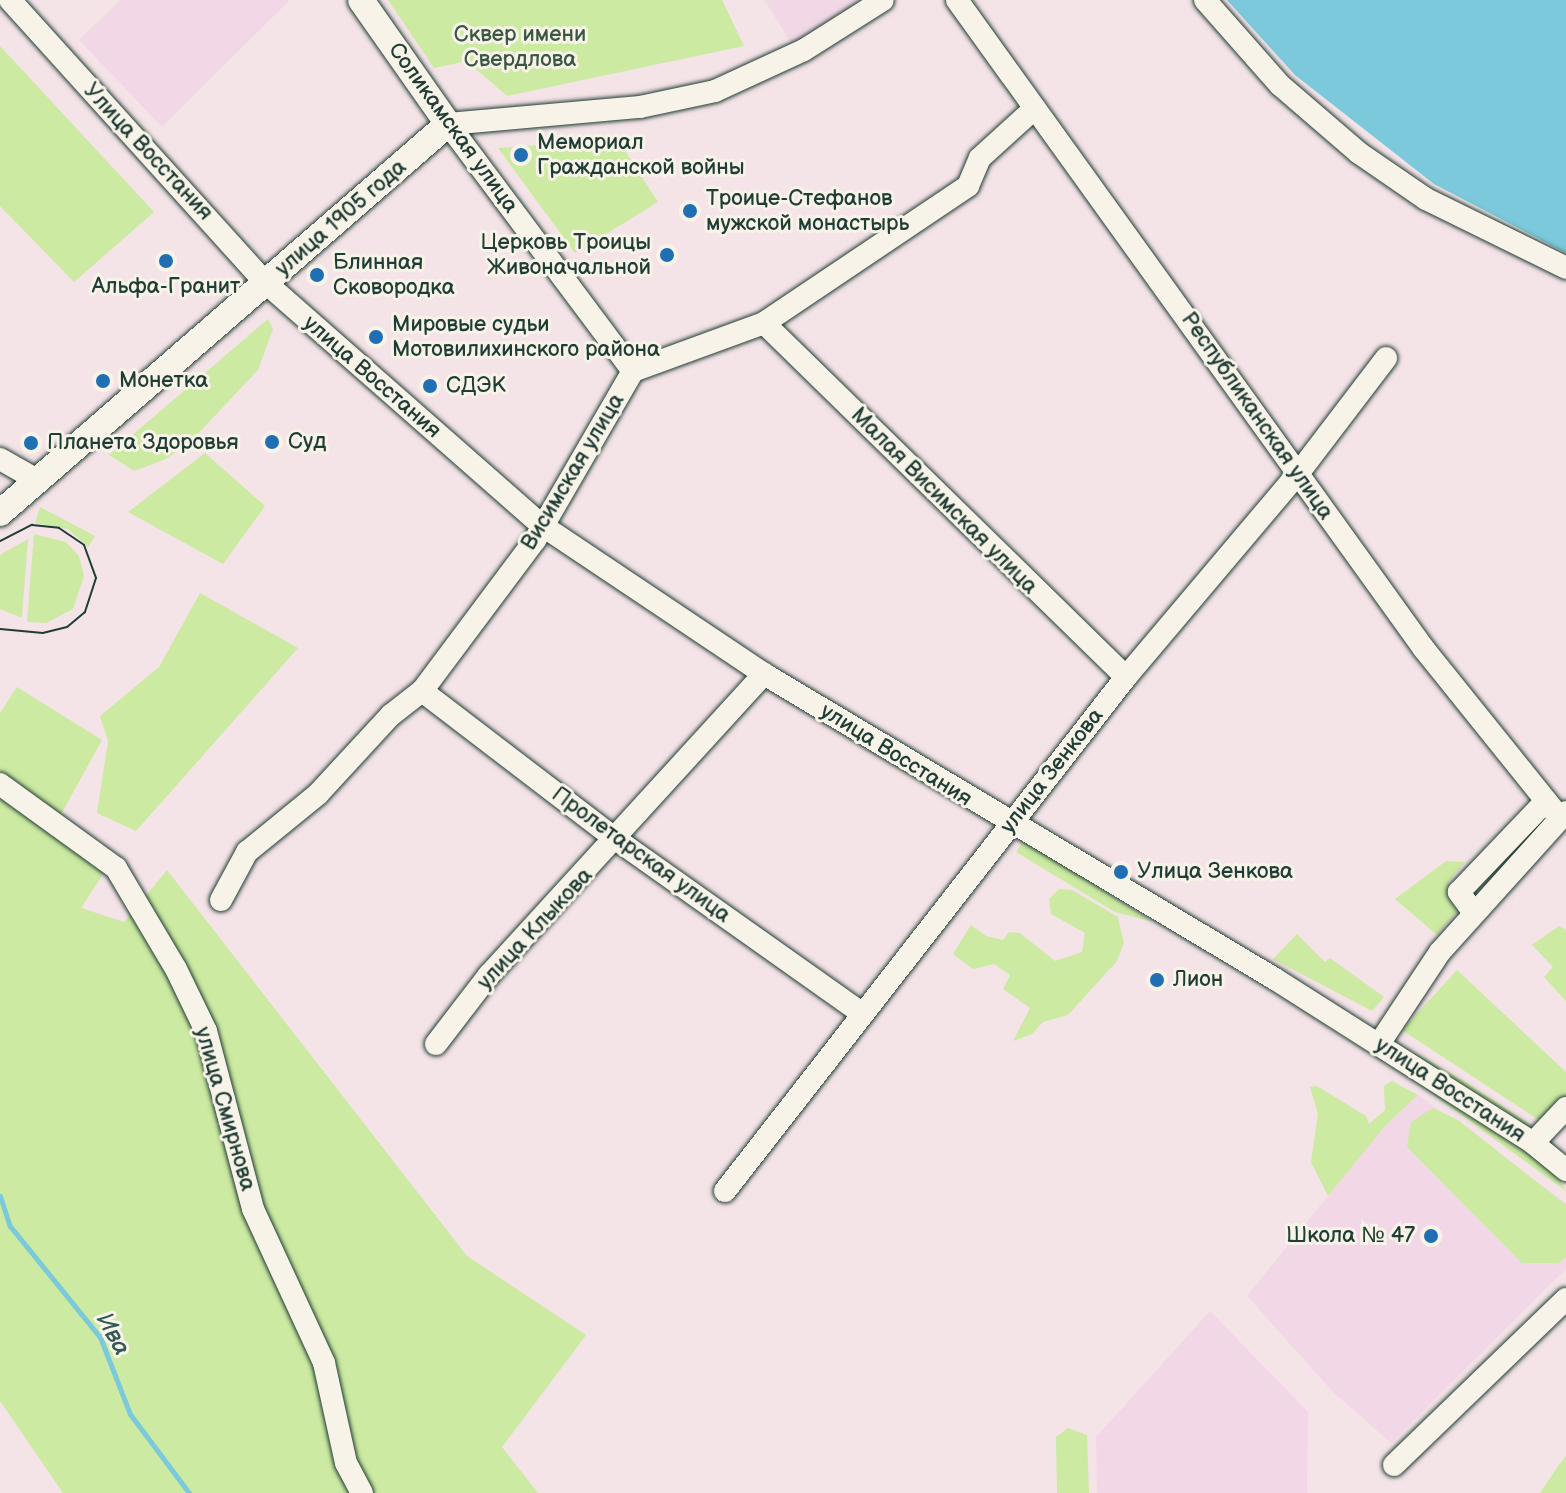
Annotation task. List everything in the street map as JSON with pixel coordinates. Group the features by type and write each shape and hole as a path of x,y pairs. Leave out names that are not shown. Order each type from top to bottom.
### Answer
{"main road":[{"name":"Соликамская улица","path":"361,0 448,124"},
{"name":"улица 1905 года","path":"0,513 448,124"}],"street":[{"path":"448,124 640,107 752,77 883,0"},
{"name":"Республиканская улица","path":"957,0 1424,649 1557,810"},
{"path":"1205,0 1280,85 1359,153 1426,199 1566,268"},
{"name":"Улица Восстания","path":"19,8 266,283"},
{"name":"Висимская улица","path":"221,900 247,852 318,794 391,715 422,691 543,526 633,371 764,323 968,186 980,158 1035,108"},
{"name":"Соликамская улица","path":"448,124 633,371"},
{"name":"улица Восстания","path":"266,283 543,526 764,674 1379,1044 1533,1143 1566,1170"},
{"name":"Малая Висимская улица","path":"764,323 1126,677"},
{"name":"улица Зенкова","path":"725,1191 1126,677 1297,475 1386,358"},
{"path":"0,459 37,480"},
{"name":"улица Клыкова","path":"436,1044 489,975 617,840 764,674"},
{"name":"Пролетарская улица","path":"422,691 617,840 863,1014"},
{"name":"улица Смирнова","path":"0,784 116,868 176,969 206,1031 253,1209 324,1363 346,1463 362,1493"},
{"path":"1379,1044 1396,1013 1474,913 1459,892 1557,810"},
{"path":"1533,1143 1566,1108"},
{"path":"1394,1465 1566,1299"}],"shaded area":[{"path":"120,0 289,1 162,127 79,40"},
{"path":"764,0 867,0 795,49"},
{"name":"Школа № 47","path":"1418,1095 1566,1203 1566,1269 1391,1443 1334,1393 1247,1296 1381,1130"},
{"path":"1210,1311 1308,1412 1307,1493 1097,1493 1096,1437"}],"green space":[{"name":"Сквер имени Свердлова","path":"388,0 722,0 744,46 507,96 467,61 434,68"},
{"path":"0,46 154,212 74,282 0,206"},
{"path":"618,140 658,202 575,253 498,148"},
{"path":"268,319 273,329 258,370 192,440 166,459 134,471 109,455"},
{"path":"205,453 265,506 223,564 128,512"},
{"path":"40,507 95,536 88,547 68,529 35,523"},
{"path":"34,534 66,542 79,556 84,576 73,609 46,623 27,622"},
{"path":"28,539 20,617 0,609 0,555"},
{"path":"200,593 298,648 136,831 97,813 108,741 100,716 159,667"},
{"path":"17,687 102,740 53,829 107,868 81,908 124,922 167,870 467,1256 586,1335 502,1447 538,1493 63,1493 0,1401 0,713"},
{"path":"1024,840 1153,922 1115,912 1016,852"},
{"path":"1446,861 1465,862 1448,883 1464,903 1437,935 1395,899"},
{"path":"1059,889 1072,890 1118,917 1124,943 1117,961 1068,1015 1043,1022 1032,1034 1013,1041 1030,1008 1003,989 1010,975 994,964 973,969 953,954 971,925 986,936 1003,940 1009,932 1020,933 1055,961 1082,952 1085,933 1051,914 1049,899"},
{"path":"1559,926 1566,930 1566,1001 1544,977 1553,967 1532,945"},
{"path":"1297,934 1325,962 1330,958 1384,997 1372,1011 1273,959"},
{"path":"1457,970 1566,1072 1566,1098 1539,1120 1402,1030"},
{"path":"1419,1055 1533,1126 1524,1127 1413,1057"},
{"path":"1401,1071 1508,1136 1557,1174 1566,1191"},
{"path":"1392,1081 1418,1095 1385,1126 1328,1196 1311,1162 1318,1114 1310,1087 1317,1086 1366,1116 1369,1124 1385,1110 1384,1086"},
{"path":"1433,1108 1458,1120 1566,1205 1566,1257 1559,1263 1522,1263 1407,1147 1411,1122"},
{"path":"1068,1428 1087,1435 1089,1493 1057,1493 1056,1437"},
{"path":"1566,1456 1566,1493 1540,1493 1558,1466"}],"water":[{"path":"1227,0 1566,0 1566,253 1434,184 1295,75"}],"waterway":[{"name":"Ива","path":"0,1196 10,1226 100,1337 130,1414 189,1493"}],"tram line":[{"path":"0,541 32,525 59,528 84,545 96,578 85,612 67,627 43,633 0,629"}],"place":[{"name":"Мемориал Гражданской войны","path":"521,155"},
{"name":"Троице-Стефанов мужской монастырь","path":"690,211"},
{"name":"Церковь Троицы Живоначальной","path":"667,255"},
{"name":"Альфа-Гранит","path":"166,261"},
{"name":"Блинная Сковородка","path":"317,275"},
{"name":"Мировые судьи Мотовилихинского района","path":"376,337"},
{"name":"Монетка","path":"103,381"},
{"name":"СДЭК","path":"430,386"},
{"name":"Суд","path":"272,442"},
{"name":"Планета Здоровья","path":"31,443"},
{"name":"Улица Зенкова","path":"1121,872"},
{"name":"Лион","path":"1157,980"},
{"name":"Школа № 47","path":"1431,1236"}]}
